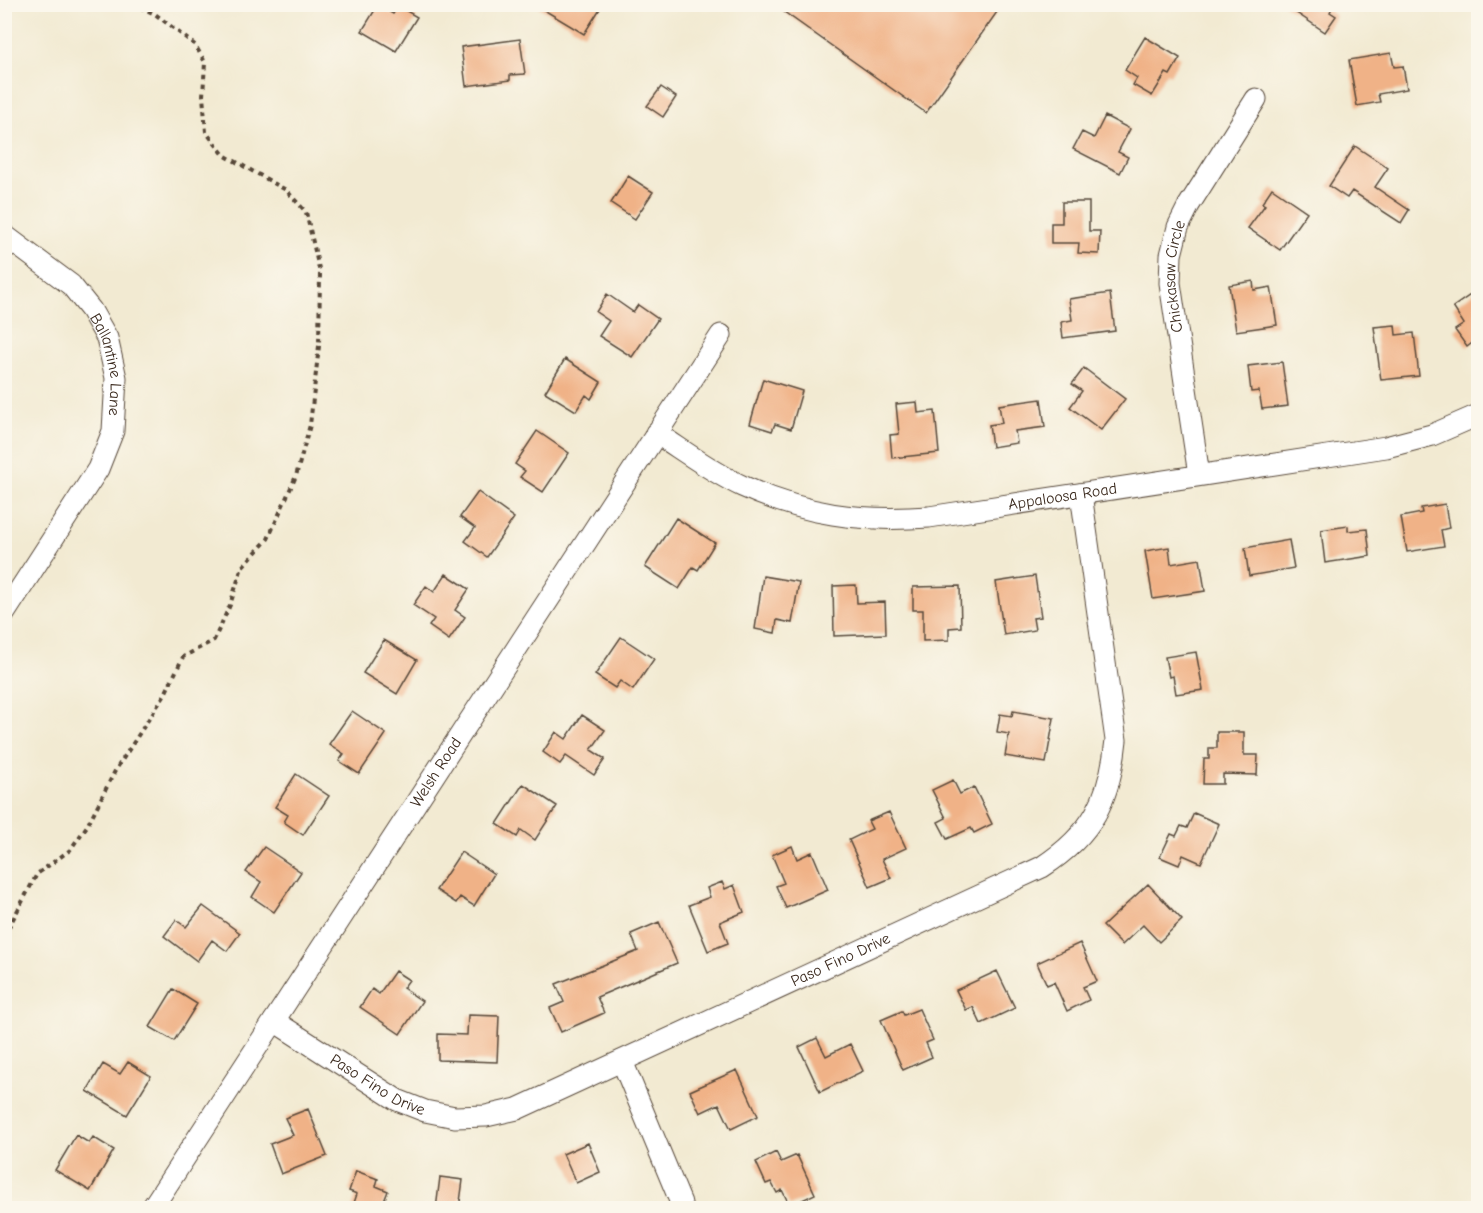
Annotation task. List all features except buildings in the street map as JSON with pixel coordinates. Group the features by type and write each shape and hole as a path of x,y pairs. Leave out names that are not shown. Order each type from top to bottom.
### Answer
{"street":[{"name":"Chickasaw Circle","path":"1199,475 1170,283 1171,255 1178,227 1189,206 1256,99"},
{"name":"Ballantine Lane","path":"4,235 70,285 91,310 107,338 116,378 114,430 98,469 4,614"},
{"name":"Welsh Road","path":"152,1209 721,335"},
{"name":"Appaloosa Road","path":"656,434 742,485 787,504 834,516 884,519 929,517 1386,447 1432,435 1479,415"},
{"name":"Paso Fino Drive","path":"274,1022 397,1100 425,1112 455,1117 486,1116 517,1109 1042,867 1059,856 1082,835 1104,800 1113,770 1116,740 1081,494"},
{"path":"622,1061 681,1203"}],"path":[{"path":"4,936 37,874 70,850 87,826 114,771 165,694 183,657 214,640 230,605 242,567 268,539 296,476 310,424 319,346 320,273 306,212 286,190 224,155 206,132 203,96 205,62 195,45 154,14 133,4"}]}
